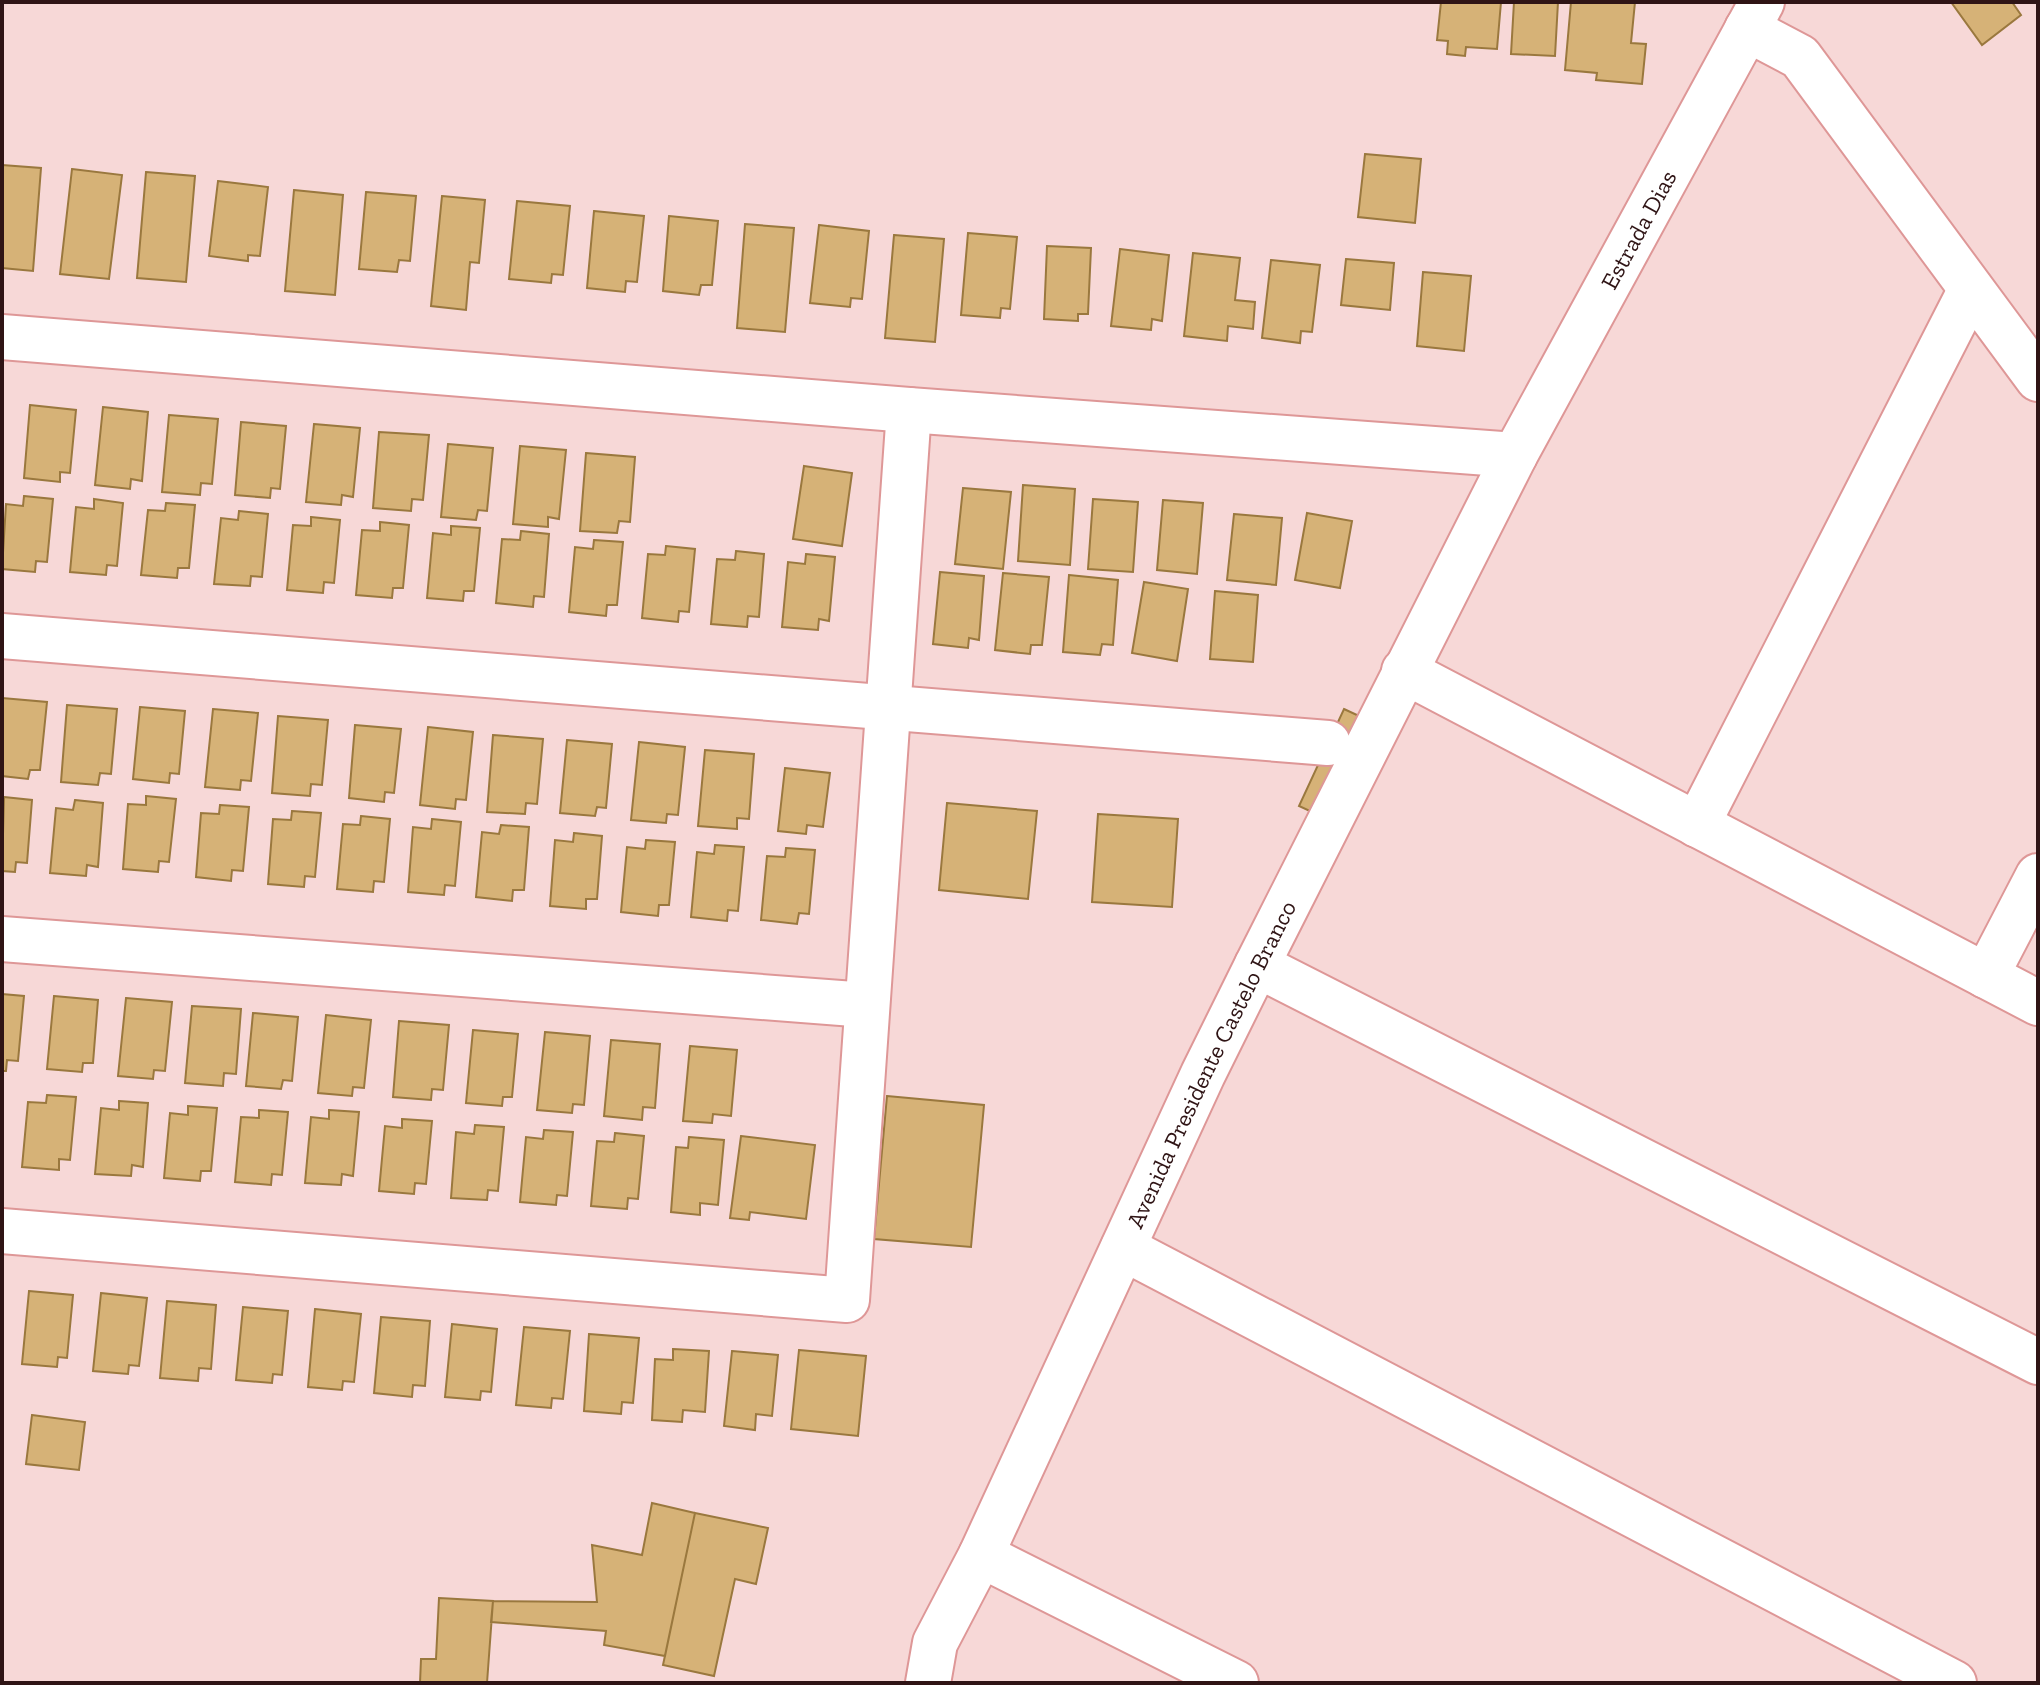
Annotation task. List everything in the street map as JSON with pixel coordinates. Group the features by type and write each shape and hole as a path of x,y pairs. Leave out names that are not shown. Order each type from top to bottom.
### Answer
{"street":[{"path":"1754,15 1800,57 2038,379"},
{"name":"Estrada Dias","path":"1515,455 1754,15"},
{"path":"1697,825 1971,289"},
{"path":"2,337 1515,455"},
{"path":"2,1231 847,1300 909,410"},
{"name":"Avenida Presidente Castelo Branco","path":"928,1683 935,1643 981,1555 1196,1089 1257,965 1350,747 1404,671 1515,455"},
{"path":"2,636 888,706 1350,747"},
{"path":"1404,671 2038,1003"},
{"path":"1986,976 2038,876"},
{"path":"2,939 867,1005"},
{"path":"1257,965 2038,1362"},
{"path":"1123,1248 1954,1683"},
{"path":"981,1555 1236,1683"}],"building":[{"path":"1441,2 1501,2 1497,49 1466,47 1465,56 1447,54 1448,41 1437,40"},
{"path":"1514,2 1558,2 1555,56 1511,54"},
{"path":"1571,2 1635,2 1631,43 1646,44 1642,84 1596,80 1597,73 1565,70"},
{"path":"1951,2 2012,2 2021,15 1982,45"},
{"path":"1365,154 1421,159 1415,223 1358,217"},
{"path":"2,165 41,168 33,271 2,268"},
{"path":"72,169 122,175 109,279 60,274"},
{"path":"146,172 195,176 186,282 137,278"},
{"path":"218,181 268,187 260,256 248,255 248,261 209,256"},
{"path":"294,190 343,195 335,295 285,291"},
{"path":"366,192 416,196 410,261 399,260 397,272 359,269"},
{"path":"442,196 485,200 479,263 470,262 466,310 431,306"},
{"path":"517,201 570,206 563,275 552,274 551,283 509,279"},
{"path":"594,211 644,216 637,282 626,281 625,292 587,288"},
{"path":"669,216 718,221 712,285 701,285 699,295 663,291"},
{"path":"745,224 794,228 785,332 737,328"},
{"path":"819,225 869,231 862,299 851,298 850,307 810,303"},
{"path":"968,233 1017,237 1010,309 1001,308 1000,318 961,315"},
{"path":"894,235 944,239 935,342 885,338"},
{"path":"1047,246 1091,248 1088,314 1078,314 1078,321 1044,319"},
{"path":"1120,249 1169,255 1162,321 1152,319 1151,330 1111,326"},
{"path":"1193,253 1240,258 1235,300 1255,302 1253,329 1228,326 1227,341 1184,336"},
{"path":"1346,259 1394,263 1390,310 1341,305"},
{"path":"1271,260 1320,265 1312,332 1301,331 1300,343 1262,338"},
{"path":"1423,272 1471,276 1464,351 1417,346"},
{"path":"30,405 76,410 70,473 60,472 60,482 24,478"},
{"path":"103,407 148,412 142,481 131,479 130,489 95,485"},
{"path":"169,415 218,419 212,484 201,483 200,495 162,492"},
{"path":"241,422 286,426 280,489 271,488 270,498 235,495"},
{"path":"314,424 360,428 353,497 342,495 341,505 306,502"},
{"path":"379,432 429,435 423,500 412,499 411,511 373,508"},
{"path":"448,444 493,448 487,511 478,510 476,520 441,517"},
{"path":"520,446 566,450 559,519 548,517 548,527 513,524"},
{"path":"586,453 635,457 630,522 619,521 617,533 580,531"},
{"path":"804,466 852,473 842,546 793,539"},
{"path":"1023,485 1075,489 1070,565 1018,561"},
{"path":"963,488 1011,492 1003,569 955,564"},
{"path":"24,496 53,499 47,562 36,561 35,572 2,569 6,504 23,506"},
{"path":"94,499 123,503 117,566 107,565 106,575 70,572 76,507 94,509"},
{"path":"1093,499 1138,502 1133,572 1088,569"},
{"path":"1163,500 1203,503 1197,574 1157,570"},
{"path":"166,503 195,505 189,568 178,568 177,578 141,575 148,510 165,511"},
{"path":"239,511 268,514 262,577 251,576 250,586 214,584 221,518 238,520"},
{"path":"1307,513 1352,521 1340,588 1295,580"},
{"path":"1234,514 1282,518 1276,585 1227,580"},
{"path":"311,517 340,520 334,583 324,582 323,593 287,590 293,525 311,526"},
{"path":"380,522 409,525 403,588 393,588 392,598 356,595 362,530 380,531"},
{"path":"451,526 480,528 474,591 464,591 463,601 427,598 433,533 451,535"},
{"path":"521,531 549,534 544,597 534,596 533,607 496,603 502,539 520,540"},
{"path":"594,540 623,542 617,605 607,605 606,616 569,612 575,547 593,549"},
{"path":"666,546 695,549 689,612 679,611 678,622 642,618 648,554 665,555"},
{"path":"736,551 764,554 759,617 748,616 747,627 711,624 717,559 735,560"},
{"path":"806,554 835,557 829,621 819,619 818,630 782,627 788,562 805,564"},
{"path":"940,572 984,576 979,640 969,638 968,648 933,644"},
{"path":"1003,573 1049,577 1042,645 1031,645 1030,654 995,650"},
{"path":"1069,575 1118,580 1113,645 1102,644 1100,655 1063,652"},
{"path":"1144,582 1188,589 1177,661 1132,653"},
{"path":"1215,591 1258,595 1253,662 1210,659"},
{"path":"2,698 47,702 40,770 30,770 28,779 2,776"},
{"path":"67,705 117,709 111,774 100,773 98,785 61,782"},
{"path":"140,707 185,711 179,774 170,773 169,783 133,779"},
{"path":"213,709 258,713 251,781 241,780 240,790 205,787"},
{"path":"1344,709 1372,722 1327,819 1299,806"},
{"path":"278,716 328,720 322,785 311,784 310,796 272,793"},
{"path":"355,725 401,729 394,793 385,792 384,802 349,798"},
{"path":"428,727 473,732 466,800 456,799 455,809 420,805"},
{"path":"493,735 543,739 537,804 526,803 525,814 487,812"},
{"path":"567,740 612,744 606,808 597,807 595,816 560,813"},
{"path":"639,742 685,747 678,815 667,814 666,823 631,820"},
{"path":"705,750 754,754 749,819 737,818 737,829 698,826"},
{"path":"785,768 830,773 823,827 807,825 806,834 778,831"},
{"path":"146,796 176,799 169,862 159,861 158,872 123,869 128,804 146,805"},
{"path":"4,797 32,800 27,863 16,862 15,872 2,871"},
{"path":"75,800 103,803 98,867 87,865 86,876 50,873 56,808 73,810"},
{"path":"947,803 1037,811 1028,899 939,890"},
{"path":"220,805 249,807 243,871 232,870 231,881 196,877 201,813 219,814"},
{"path":"292,811 321,813 315,877 305,876 304,887 268,884 273,819 291,820"},
{"path":"1098,814 1178,819 1172,907 1092,902"},
{"path":"361,816 390,819 384,882 374,881 373,892 337,889 343,824 360,825"},
{"path":"432,819 461,822 455,886 445,885 444,895 408,892 413,827 431,829"},
{"path":"501,825 529,827 524,890 513,890 512,901 476,897 482,832 499,834"},
{"path":"574,833 602,836 597,899 586,899 586,909 550,906 555,840 573,842"},
{"path":"646,840 675,842 669,905 659,905 658,916 621,912 627,847 645,849"},
{"path":"715,845 744,847 738,911 728,910 727,921 691,917 697,852 714,854"},
{"path":"786,848 815,850 809,914 799,913 797,924 761,920 767,856 785,857"},
{"path":"2,994 24,996 18,1061 7,1060 6,1071 2,1071"},
{"path":"54,996 98,1000 93,1063 83,1063 82,1072 47,1069"},
{"path":"126,998 172,1002 165,1071 154,1070 153,1079 118,1076"},
{"path":"192,1006 241,1009 236,1074 224,1073 223,1086 185,1083"},
{"path":"253,1013 298,1017 292,1081 283,1080 281,1089 246,1086"},
{"path":"326,1015 371,1020 364,1088 353,1087 352,1096 318,1093"},
{"path":"399,1021 449,1025 443,1090 432,1089 431,1100 393,1097"},
{"path":"473,1030 518,1034 512,1097 503,1097 502,1106 466,1103"},
{"path":"545,1032 590,1036 584,1105 573,1104 572,1113 537,1110"},
{"path":"611,1040 660,1044 655,1108 643,1107 642,1120 604,1116"},
{"path":"690,1046 737,1050 731,1116 713,1114 712,1123 683,1121"},
{"path":"47,1095 76,1097 70,1160 59,1159 59,1170 22,1167 28,1102 46,1103"},
{"path":"887,1096 984,1105 971,1247 874,1239"},
{"path":"119,1101 148,1103 143,1167 132,1165 131,1176 95,1174 101,1108 119,1110"},
{"path":"188,1106 217,1108 211,1171 201,1171 200,1181 164,1178 170,1113 188,1115"},
{"path":"259,1110 288,1112 282,1175 272,1174 271,1185 235,1182 241,1117 259,1118"},
{"path":"329,1110 359,1112 353,1176 342,1174 341,1185 305,1183 311,1117 329,1119"},
{"path":"402,1119 432,1121 426,1184 415,1183 414,1194 379,1191 385,1126 402,1128"},
{"path":"475,1125 504,1127 498,1191 488,1190 487,1200 451,1198 456,1132 474,1134"},
{"path":"544,1130 573,1132 567,1196 557,1195 556,1205 520,1202 526,1137 543,1139"},
{"path":"615,1133 644,1136 638,1199 628,1198 627,1209 591,1206 597,1141 614,1142"},
{"path":"741,1136 815,1145 806,1219 750,1212 749,1220 730,1218"},
{"path":"689,1137 724,1140 718,1205 700,1203 700,1215 671,1212 676,1147 688,1148"},
{"path":"29,1291 73,1295 67,1358 58,1357 57,1367 22,1364"},
{"path":"101,1293 147,1298 139,1366 129,1365 128,1374 93,1371"},
{"path":"167,1301 216,1305 211,1369 199,1368 198,1381 160,1378"},
{"path":"243,1307 288,1311 282,1375 273,1374 272,1383 236,1380"},
{"path":"315,1309 361,1314 354,1382 343,1381 342,1390 308,1387"},
{"path":"381,1317 430,1321 425,1386 413,1385 412,1397 374,1393"},
{"path":"452,1324 497,1329 491,1392 481,1391 480,1400 445,1397"},
{"path":"524,1327 570,1331 563,1399 552,1398 551,1408 516,1405"},
{"path":"589,1334 639,1338 633,1403 622,1402 621,1414 584,1411"},
{"path":"673,1349 709,1351 705,1412 683,1410 682,1422 652,1420 655,1359 673,1360"},
{"path":"799,1350 866,1356 858,1436 791,1429"},
{"path":"732,1351 778,1355 772,1416 756,1414 755,1430 724,1426"},
{"path":"32,1415 85,1422 79,1470 26,1464"},
{"path":"652,1503 695,1513 665,1656 604,1645 606,1631 491,1622 493,1601 597,1602 592,1545 642,1555"},
{"path":"695,1513 768,1528 756,1584 735,1579 714,1676 663,1665"},
{"path":"439,1598 493,1601 487,1683 420,1683 421,1659 436,1659"}]}
